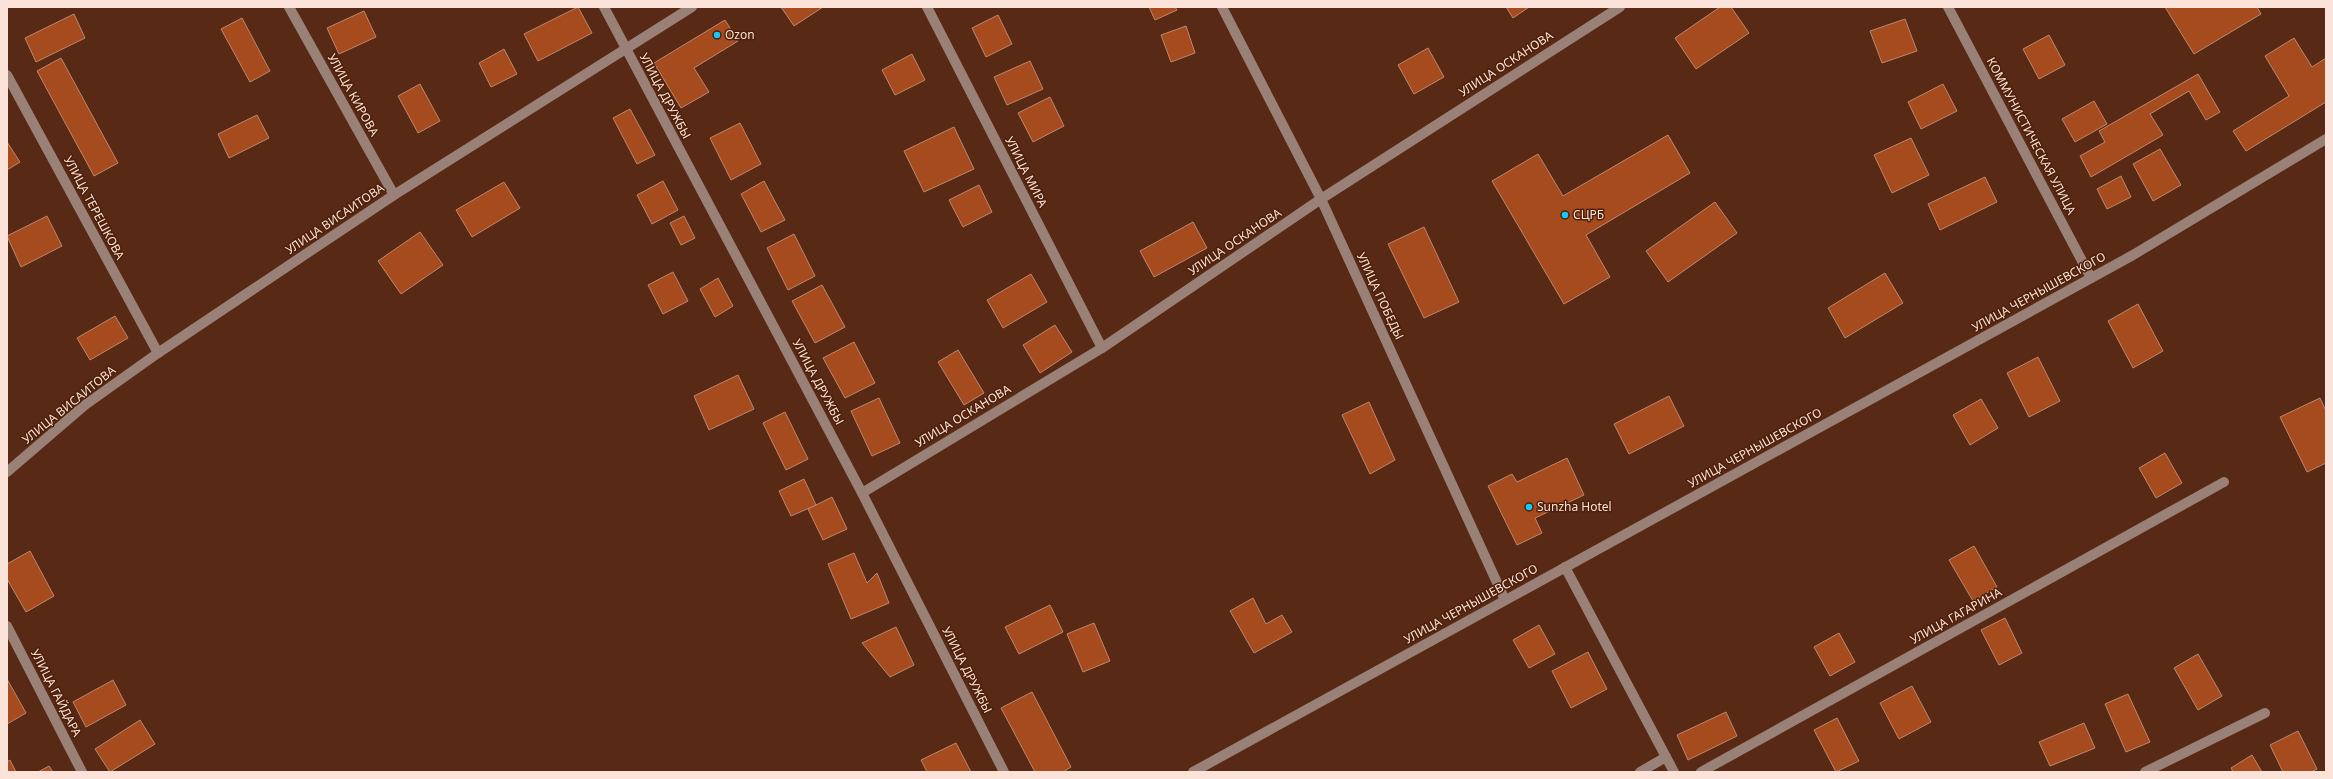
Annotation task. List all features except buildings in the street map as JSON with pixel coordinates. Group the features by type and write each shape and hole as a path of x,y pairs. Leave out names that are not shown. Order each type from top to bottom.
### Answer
{"street":[{"name":"УЛИЦА КИРОВА","path":"289,7 394,195"},
{"name":"УЛИЦА ДРУЖБЫ","path":"604,7 862,493 1004,772"},
{"name":"УЛИЦА ВИСАИТОВА","path":"7,472 85,406 158,353 394,195 692,7"},
{"name":"УЛИЦА МИРА","path":"927,7 1102,348"},
{"name":"УЛИЦА ПОБЕДЫ","path":"1222,7 1321,199 1505,600"},
{"name":"УЛИЦА ОСКАНОВА","path":"862,493 1102,348 1321,199 1620,7"},
{"name":"КОММУНИСТИЧЕСКАЯ УЛИЦА","path":"1948,7 2091,278"},
{"name":"УЛИЦА ТЕРЕШКОВА","path":"7,75 158,353"},
{"name":"УЛИЦА ЧЕРНЫШЕВСКОГО","path":"1193,772 2091,278 2326,139"},
{"name":"УЛИЦА ГАГАРИНА","path":"1701,772 2224,482"},
{"path":"1565,566 1674,772"},
{"name":"УЛИЦА ГАЙДАРА","path":"7,626 82,772"},
{"path":"2145,772 2264,713"},
{"path":"1640,772 1666,757"}],"place":[{"name":"Ozon","path":"717,35"},
{"name":"СЦРБ","path":"1565,215"},
{"name":"Sunzha Hotel","path":"1529,507"}]}
